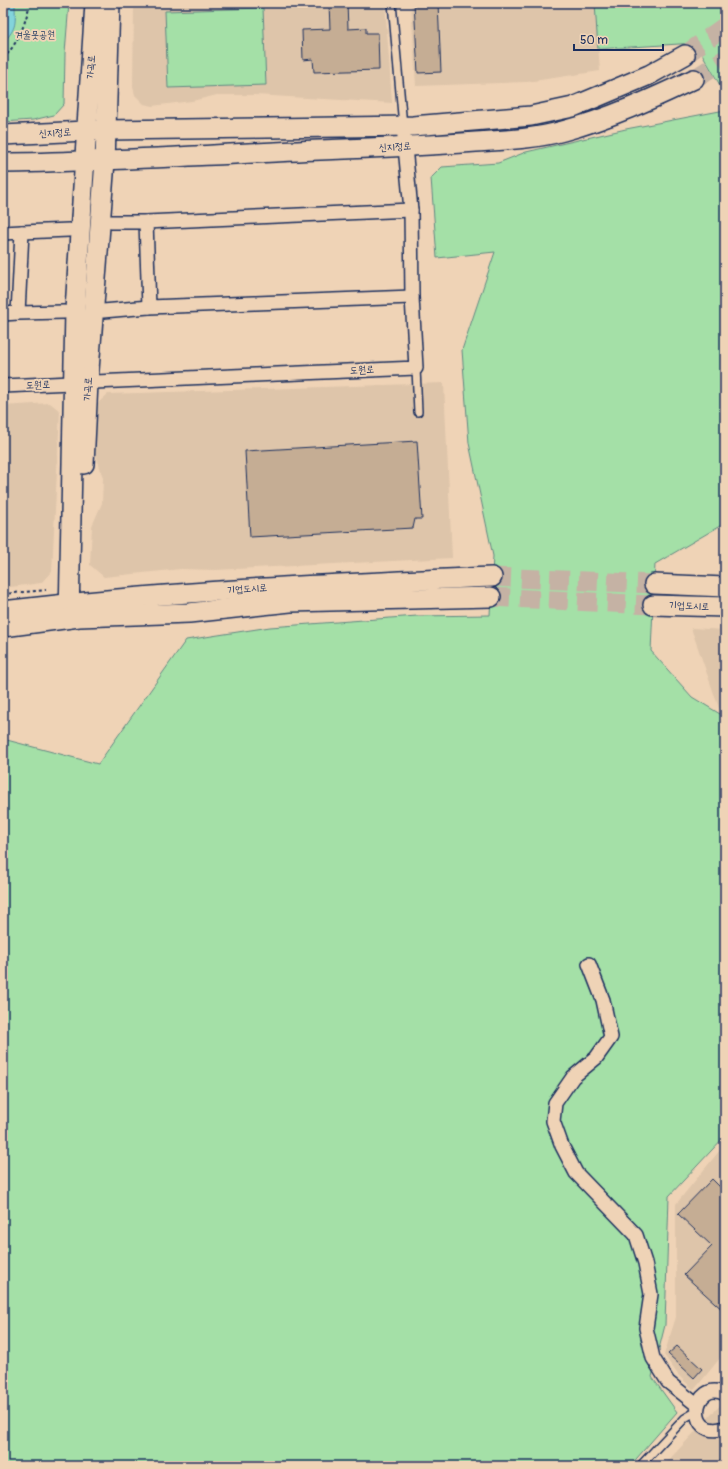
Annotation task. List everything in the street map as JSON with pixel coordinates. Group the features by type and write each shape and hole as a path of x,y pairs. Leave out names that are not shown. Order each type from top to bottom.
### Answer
{"street":[{"name":"가곡로","path":"80,383 75,310 95,3"},
{"name":"가곡로","path":"74,610 80,383 105,161 110,3"},
{"name":"신지정로","path":"3,135 106,130 403,126 531,116 573,107 649,75 684,55"},
{"name":"신지정로","path":"3,163 85,162 239,153 405,147 526,138 562,132 645,102 694,79"},
{"path":"403,126 411,210 412,297 416,368"},
{"path":"111,222 146,222 411,210"},
{"path":"146,222 148,307"},
{"path":"3,233 68,230"},
{"path":"18,313 22,232"},
{"path":"103,311 148,307 412,297"},
{"path":"3,314 64,312"},
{"name":"도원로","path":"3,386 416,368"},
{"name":"기업도시로","path":"3,627 74,610 250,588 492,577"},
{"name":"기업도시로","path":"654,584 725,587"},
{"name":"기업도시로","path":"3,611 74,610 189,612 290,602 491,597"},
{"name":"기업도시로","path":"653,605 725,607"},
{"path":"589,964 603,1000 611,1037 596,1058 574,1077 555,1103 553,1121 562,1146 576,1173 636,1235 645,1263 651,1294 646,1328 653,1358 668,1382 697,1408"},
{"path":"724,1391 707,1393 703,1396 697,1408 698,1417 706,1428 712,1430 725,1428"}],"lane":[{"path":"392,3 403,126"},
{"path":"416,368 418,412"},
{"path":"640,1466 685,1418 697,1408"}],"path":[{"path":"3,59 12,50 20,36 30,3"},
{"path":"3,594 53,589"}],"shaded area":[{"path":"134,3 385,3 392,103 255,95 217,95 192,101 152,106 144,104 135,95 133,87"},
{"path":"411,3 595,3 600,71 527,82 416,86"},
{"path":"444,383 452,558 215,570 181,569 104,577 90,565 92,526 102,503 103,478 95,451 96,411 98,403 108,394"},
{"path":"50,403 60,411 52,571 41,583 3,588 3,406"},
{"path":"691,628 725,630 725,711 719,708"},
{"path":"725,1144 725,1352 694,1390 679,1376 664,1355 676,1317 676,1204"},
{"path":"725,1400 725,1466 663,1466"}],"green space":[{"name":"겨울못공원","path":"3,3 69,3 65,53 64,104 54,115 33,120 3,122"},
{"path":"595,3 725,3 725,94 696,43 598,49"},
{"path":"263,8 266,85 168,88 165,11"},
{"path":"725,110 725,523 655,564 651,651 692,697 725,717 725,1136 669,1196 665,1325 652,1377 677,1412 630,1466 3,1466 3,739 98,764 186,640 270,627 417,616 490,615 493,556 469,443 462,350 495,252 437,258 431,178 442,167 498,163 526,152 626,129"}],"water":[{"path":"3,3 15,3 15,24 11,33 3,43"}],"building":[{"path":"329,3 347,3 348,29 366,28 366,33 378,33 379,70 314,72 313,59 303,60 302,30 330,29"},
{"path":"414,3 438,3 441,72 418,73"},
{"path":"417,441 422,519 415,519 413,528 250,537 245,451"},
{"path":"712,1179 725,1192 725,1312 684,1275 712,1246 678,1214"},
{"path":"677,1346 702,1369 694,1378 668,1354"}],"tunnel":[{"path":"685,55 725,26"},
{"path":"694,79 725,59"},
{"path":"492,577 654,584"},
{"path":"491,597 653,605"}]}
